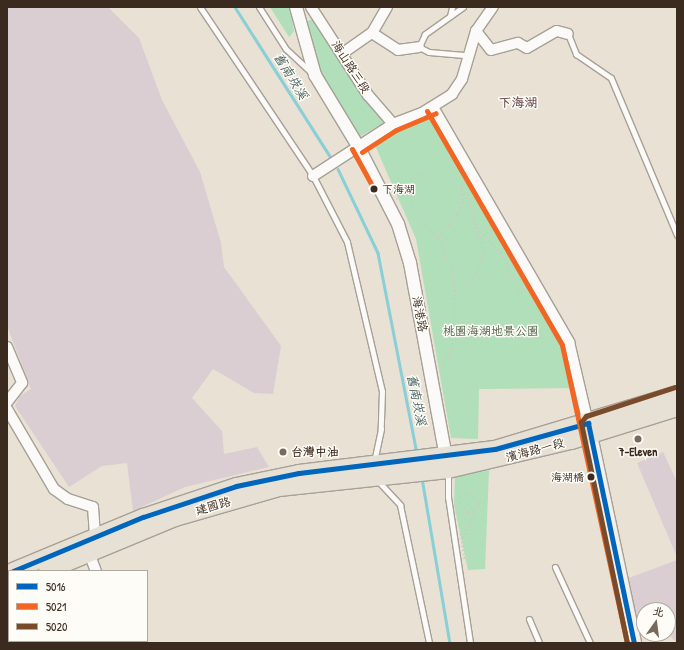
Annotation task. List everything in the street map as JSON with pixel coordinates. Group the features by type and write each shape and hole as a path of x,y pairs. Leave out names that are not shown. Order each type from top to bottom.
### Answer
{"main road":[{"name":"濱海路一段","path":"386,468 511,457 589,429 677,394"},
{"name":"濱海路一段","path":"589,429 677,408"},
{"path":"589,429 634,643"},
{"name":"建國路","path":"15,570 172,506 236,486 299,473 386,468"},
{"name":"建國路","path":"48,570 182,516 279,488 386,468"}],"street":[{"name":"海港路","path":"296,7 315,75 358,146 398,224 410,264 442,464"},
{"name":"海山路三段","path":"311,7 343,53 368,95 393,124"},
{"path":"343,53 372,33 386,7"},
{"path":"313,176 393,124 433,107 452,94 462,79 467,55 476,31 493,7"},
{"path":"476,31 491,50 518,42 528,48 557,31 568,34"},
{"path":"372,33 398,50 419,46"},
{"path":"433,107 569,342 589,429"},
{"path":"7,347 22,383 7,402"},
{"path":"7,409 54,490 68,499 93,507 95,537"},
{"path":"89,553 96,570"}],"lane":[{"path":"200,7 313,176 347,242 380,384 381,429 386,468 400,505 429,643"},
{"path":"259,7 286,49 315,75"},
{"path":"450,16 452,7"},
{"path":"463,7 425,34 419,46 429,52 467,55"},
{"path":"568,34 576,54 611,78 677,234"},
{"name":"海港路","path":"442,464 470,643"},
{"path":"556,567 590,643"},
{"path":"529,619 539,643"}],"path":[{"path":"429,170 410,181 413,209 438,238 453,270 456,294 453,345 439,376"},
{"path":"456,294 468,285 483,260 480,237 462,193 461,185 474,178"},
{"path":"394,200 411,191"},
{"path":"438,238 457,215 462,193"},
{"path":"480,237 501,225"},
{"path":"484,235 502,256 519,293 535,283"},
{"path":"462,540 479,504 476,498 461,495 459,506 467,513 475,511"}],"shaded area":[{"path":"7,7 108,7 139,38 162,100 200,172 221,243 224,267 281,346 273,394 254,393 213,369 192,398 222,431 224,454 257,447 269,467 185,487 133,511 127,463 102,466 69,487 15,406 20,396 31,389 7,326"},
{"path":"663,452 677,482 677,557 637,463"},
{"path":"677,560 677,643 676,602 636,602 636,611 626,579"}],"green space":[{"path":"270,7 290,7 294,31 289,37"},
{"path":"314,18 384,123 359,137 316,68 306,22"},
{"name":"桃園海湖地景公園","path":"433,117 564,342 571,388 479,389 478,439 451,438 416,239 374,143 407,124"},
{"path":"489,470 485,569 468,570 454,505 455,477"}],"waterway":[{"name":"舊南崁溪","path":"235,7 330,156"},
{"name":"舊南崁溪","path":"338,169 378,253 417,453"},
{"name":"舊南崁溪","path":"422,478 450,643"}],"transit line":[{"name":"5021","path":"427,111 562,345 627,643"},
{"name":"5021","path":"362,152 396,130 436,113"},
{"name":"5021","path":"352,149 374,189"},
{"name":"5020","path":"627,643 581,422 586,416 675,387"},
{"name":"5016","path":"15,570 143,517 236,486 299,473 495,449 588,423 634,643"}],"place":[{"name":"下海湖","path":"374,189"},
{"name":"7-Eleven","path":"638,439"},
{"name":"台灣中油","path":"283,452"},
{"name":"海湖橋","path":"591,477"}],"district":[{"name":"下海湖","path":"518,102"}]}
